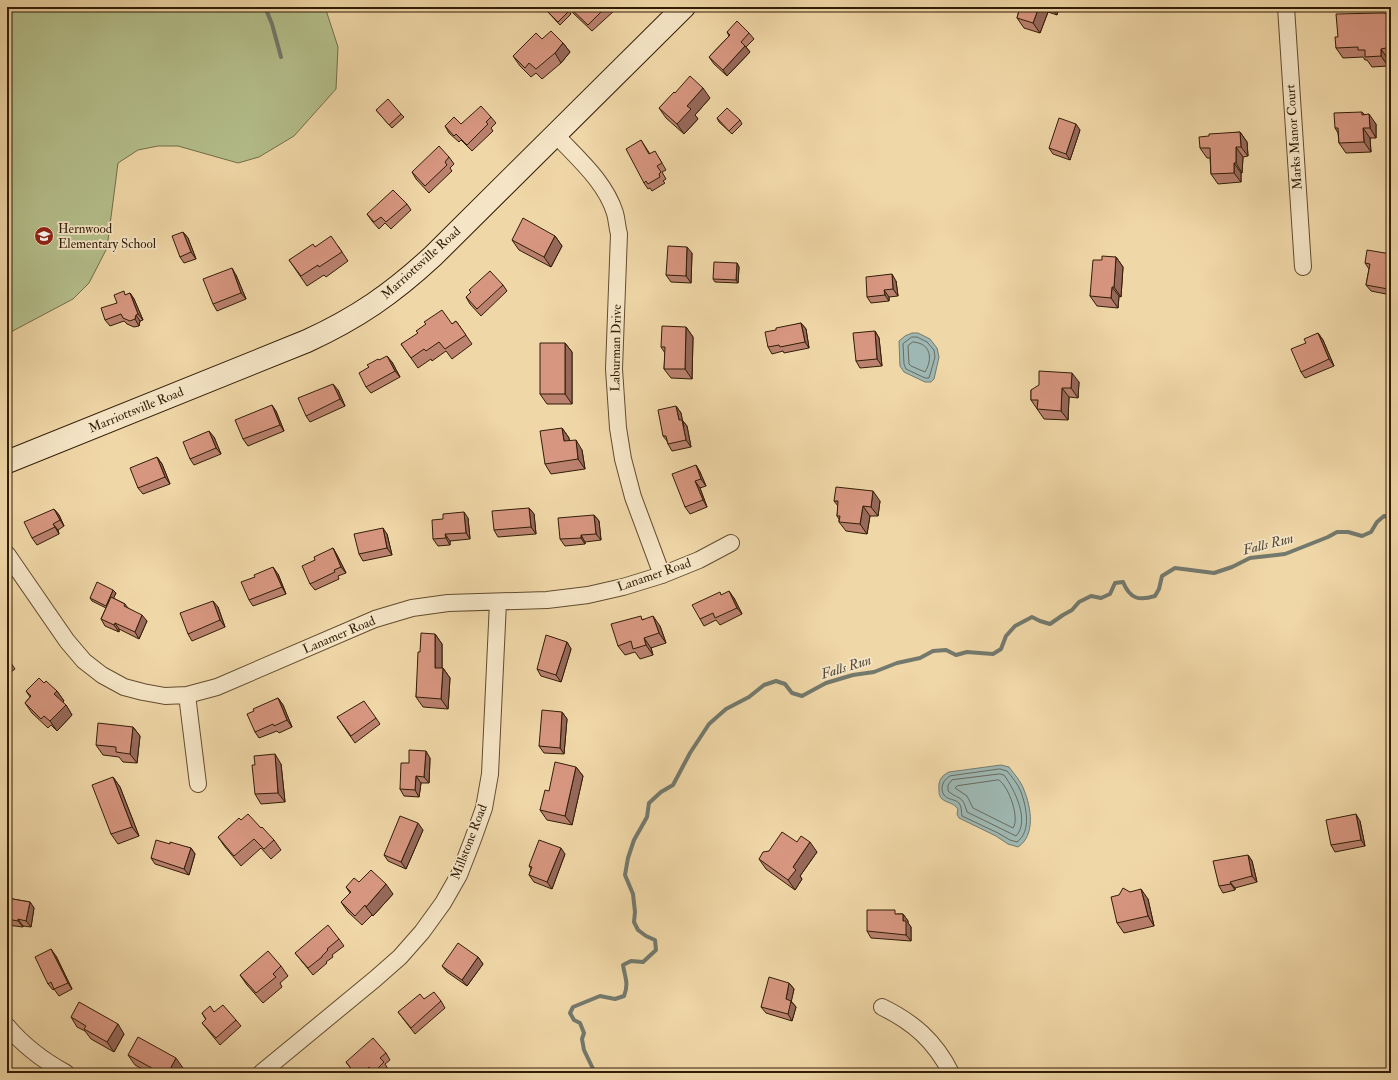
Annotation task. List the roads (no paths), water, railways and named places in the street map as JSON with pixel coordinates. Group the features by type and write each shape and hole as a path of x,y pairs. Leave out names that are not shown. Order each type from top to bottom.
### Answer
{"main road":[{"name":"Marriottsville Road","path":"7,462 307,341 361,313 389,294 418,270 684,7"}],"street":[{"name":"Marks Manor Court","path":"1286,7 1303,267"},
{"name":"Laburman Drive","path":"555,134 592,173 604,191 614,212 619,234 614,369 618,428 623,459 633,496 662,575"},
{"name":"Lanamer Road","path":"7,554 67,641 84,661 102,675 124,687 165,696 187,695 216,687 375,619 412,608 448,603 547,600 588,595 623,587 662,575 699,560 731,543"},
{"name":"Millstone Road","path":"261,1073 400,957 422,932 443,903 459,875 484,808 490,774 498,602"},
{"path":"187,695 198,784"},
{"path":"882,1008 900,1016 916,1027 945,1060 951,1073"},
{"path":"7,1026 34,1053 66,1073"}],"water":[{"path":"912,333 918,333 930,339 937,348 939,357 934,379 931,382 925,382 904,372 900,366 899,341"},
{"path":"1001,765 1009,767 1023,787 1029,804 1030,828 1024,842 1018,847 1008,844 996,836 959,818 957,814 958,809 942,799 939,794 940,781 944,775 949,772"}],"waterway":[{"path":"265,7 272,24 281,57"},
{"name":"Falls Run","path":"595,1073 584,1050 582,1039 584,1033 580,1023 574,1020 570,1013 573,1007 600,996 615,999 624,996 626,977 623,965 631,961 643,962 656,950 655,940 638,930 634,922 635,912 633,894 625,875 628,858 634,840 647,817 649,803 661,792 673,785 690,753 709,724 726,709 749,697 764,685 776,681 785,684 792,693 802,696 826,683 853,675 874,672 897,663 920,658 933,651 946,650 956,655 967,652 993,654 1001,649 1006,636 1015,626 1032,617 1050,624 1072,610 1079,602 1091,596 1101,598 1110,594 1115,583 1123,582 1129,592 1136,597 1149,598 1155,596 1159,589 1162,576 1175,568 1214,573 1232,567 1250,558 1285,554 1337,532 1348,532 1362,536 1371,532 1377,522 1384,516 1391,518"}],"place":[{"name":"Hernwood Elementary School","path":"44,236"}]}
